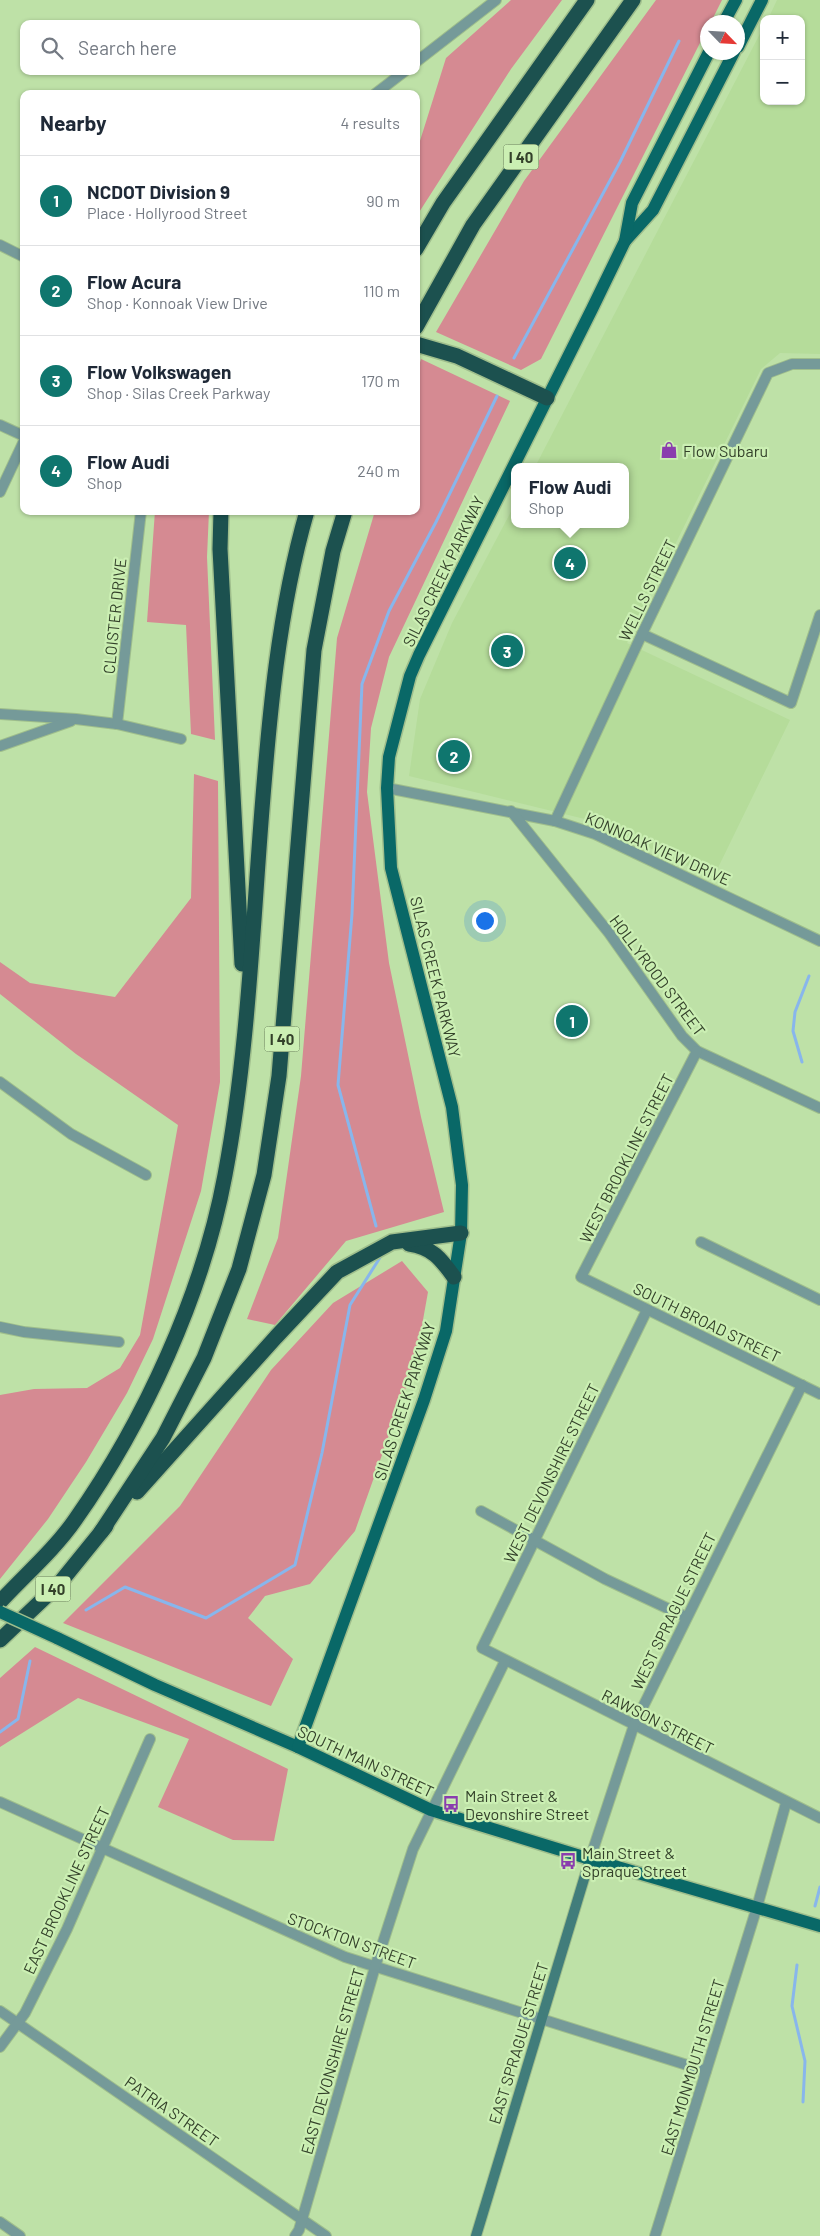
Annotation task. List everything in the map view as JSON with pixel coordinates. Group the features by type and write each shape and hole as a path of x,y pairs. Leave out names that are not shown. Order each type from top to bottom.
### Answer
{"highway":[{"name":"I 40","path":"420,243 443,203 587,0"},
{"name":"I 40","path":"420,319 473,225 634,0"},
{"path":"420,345 457,356 547,398"},
{"path":"221,515 220,549 245,1024"},
{"name":"I 40","path":"0,1602 74,1523 125,1443 167,1360 200,1270 225,1179 240,1088 272,701 280,635 298,543 306,515"},
{"name":"I 40","path":"0,1640 59,1584 101,1532 163,1438 204,1358 239,1269 264,1175 279,1076 314,650 333,551 343,515"},
{"path":"101,1532 337,1272 392,1242 460,1233"},
{"path":"392,1242 422,1246 438,1255 454,1278"}],"main road":[{"path":"728,15 736,0"},
{"path":"745,33 762,0"},
{"name":"SILAS CREEK PARKWAY","path":"625,241 632,203 705,60"},
{"name":"SILAS CREEK PARKWAY","path":"515,463 625,241 653,210 730,60"},
{"name":"SILAS CREEK PARKWAY","path":"298,1747 424,1400 446,1331 460,1233 462,1185 452,1107 391,868 387,788 391,748 410,676 511,471"},
{"name":"SOUTH MAIN STREET","path":"0,1612 155,1685 298,1747 432,1810 590,1859 820,1926"},
{"name":"EAST SPRAGUE STREET","path":"476,2236 540,2019 590,1859"}],"street":[{"path":"420,59 496,0"},
{"path":"380,90 400,75"},
{"path":"0,245 20,254"},
{"name":"WELLS STREET","path":"555,821 642,634 768,373 792,364 820,364"},
{"path":"0,425 20,434"},
{"path":"0,492 20,450"},
{"name":"CLOISTER DRIVE","path":"117,724 141,515"},
{"path":"642,634 791,703 820,615"},
{"path":"0,714 117,724 181,738"},
{"path":"0,746 76,719"},
{"name":"KONNOAK VIEW DRIVE","path":"387,788 511,811 555,821 596,834 820,941"},
{"name":"HOLLYROOD STREET","path":"511,811 609,933 682,1036 697,1051 820,1108"},
{"name":"WEST BROOKLINE STREET","path":"581,1277 697,1051"},
{"path":"0,1082 71,1134 146,1175"},
{"path":"701,1242 820,1300"},
{"name":"SOUTH BROAD STREET","path":"581,1277 820,1394"},
{"name":"WEST DEVONSHIRE STREET","path":"482,1648 647,1310"},
{"path":"0,1327 24,1332 119,1342"},
{"name":"WEST SPRAGUE STREET","path":"590,1859 634,1725 802,1385"},
{"path":"481,1512 605,1579 686,1617"},
{"name":"RAWSON STREET","path":"482,1648 786,1803 820,1818"},
{"path":"432,1810 505,1661"},
{"name":"EAST BROOKLINE STREET","path":"0,2047 25,2013 67,1929 150,1740"},
{"name":"STOCKTON STREET","path":"0,1802 296,1936 375,1967 706,2072"},
{"name":"EAST MONMOUTH STREET","path":"655,2236 757,1907 786,1803"},
{"name":"EAST DEVONSHIRE STREET","path":"295,2236 375,1967 413,1849 432,1810"},
{"name":"PATRIA STREET","path":"0,2011 326,2236"},
{"path":"0,2222 20,2236"}],"shaded area":[{"path":"511,0 562,0 511,69 420,211 420,141 446,58"},
{"path":"656,0 722,0 714,15 700,15 700,43 541,359 521,370 436,332 524,181"},
{"path":"777,0 820,0 820,354 780,353 761,369 627,643 790,720 713,878 593,821 409,776 420,699 452,623 511,512 511,528 629,528 629,463 537,463 760,34 760,105 805,105 805,15 770,15"},
{"path":"421,359 510,401 389,657 371,728 367,792 389,963 421,1117 444,1212 346,1241 275,1325 247,1319 278,1238 301,1076 337,638 374,515 420,515"},
{"path":"155,515 209,515 207,557 215,740 191,734 186,625 147,622"},
{"path":"194,774 218,781 220,1082 201,1191 153,1339 127,1393 86,1462 48,1519 0,1579 0,1395 34,1389 87,1388 120,1368 140,1335 178,1125 76,1054 0,994 0,962 30,983 115,997 191,898"},
{"path":"402,1261 428,1292 416,1359 355,1531 310,1584 265,1596 248,1618 293,1659 271,1706 63,1623 180,1506 271,1370 333,1303"},
{"path":"35,1647 288,1769 274,1841 233,1840 158,1807 189,1739 78,1698 0,1747 0,1678"}],"waterway":[{"path":"514,358 620,162 679,41"},
{"path":"376,1226 338,1085 352,914 362,684 389,611 436,522 497,396"},
{"path":"802,1062 793,1031 795,1012 809,976"},
{"path":"86,1610 125,1587 206,1618 295,1565 322,1453 350,1305 381,1256"},
{"path":"0,1732 18,1719 30,1661"},
{"path":"815,1906 820,1887"},
{"path":"797,1965 792,2006 805,2061 803,2102"}],"place":[{"name":"Flow Subaru","path":"669,450"},
{"name":"Flow Audi","path":"570,563"},
{"name":"Flow Volkswagen","path":"507,651"},
{"name":"Flow Acura","path":"454,756"},
{"name":"NCDOT Division 9","path":"572,1021"},
{"name":"Main Street & Devonshire Street","path":"451,1804"},
{"name":"Main Street & Spraque Street","path":"568,1861"}]}
